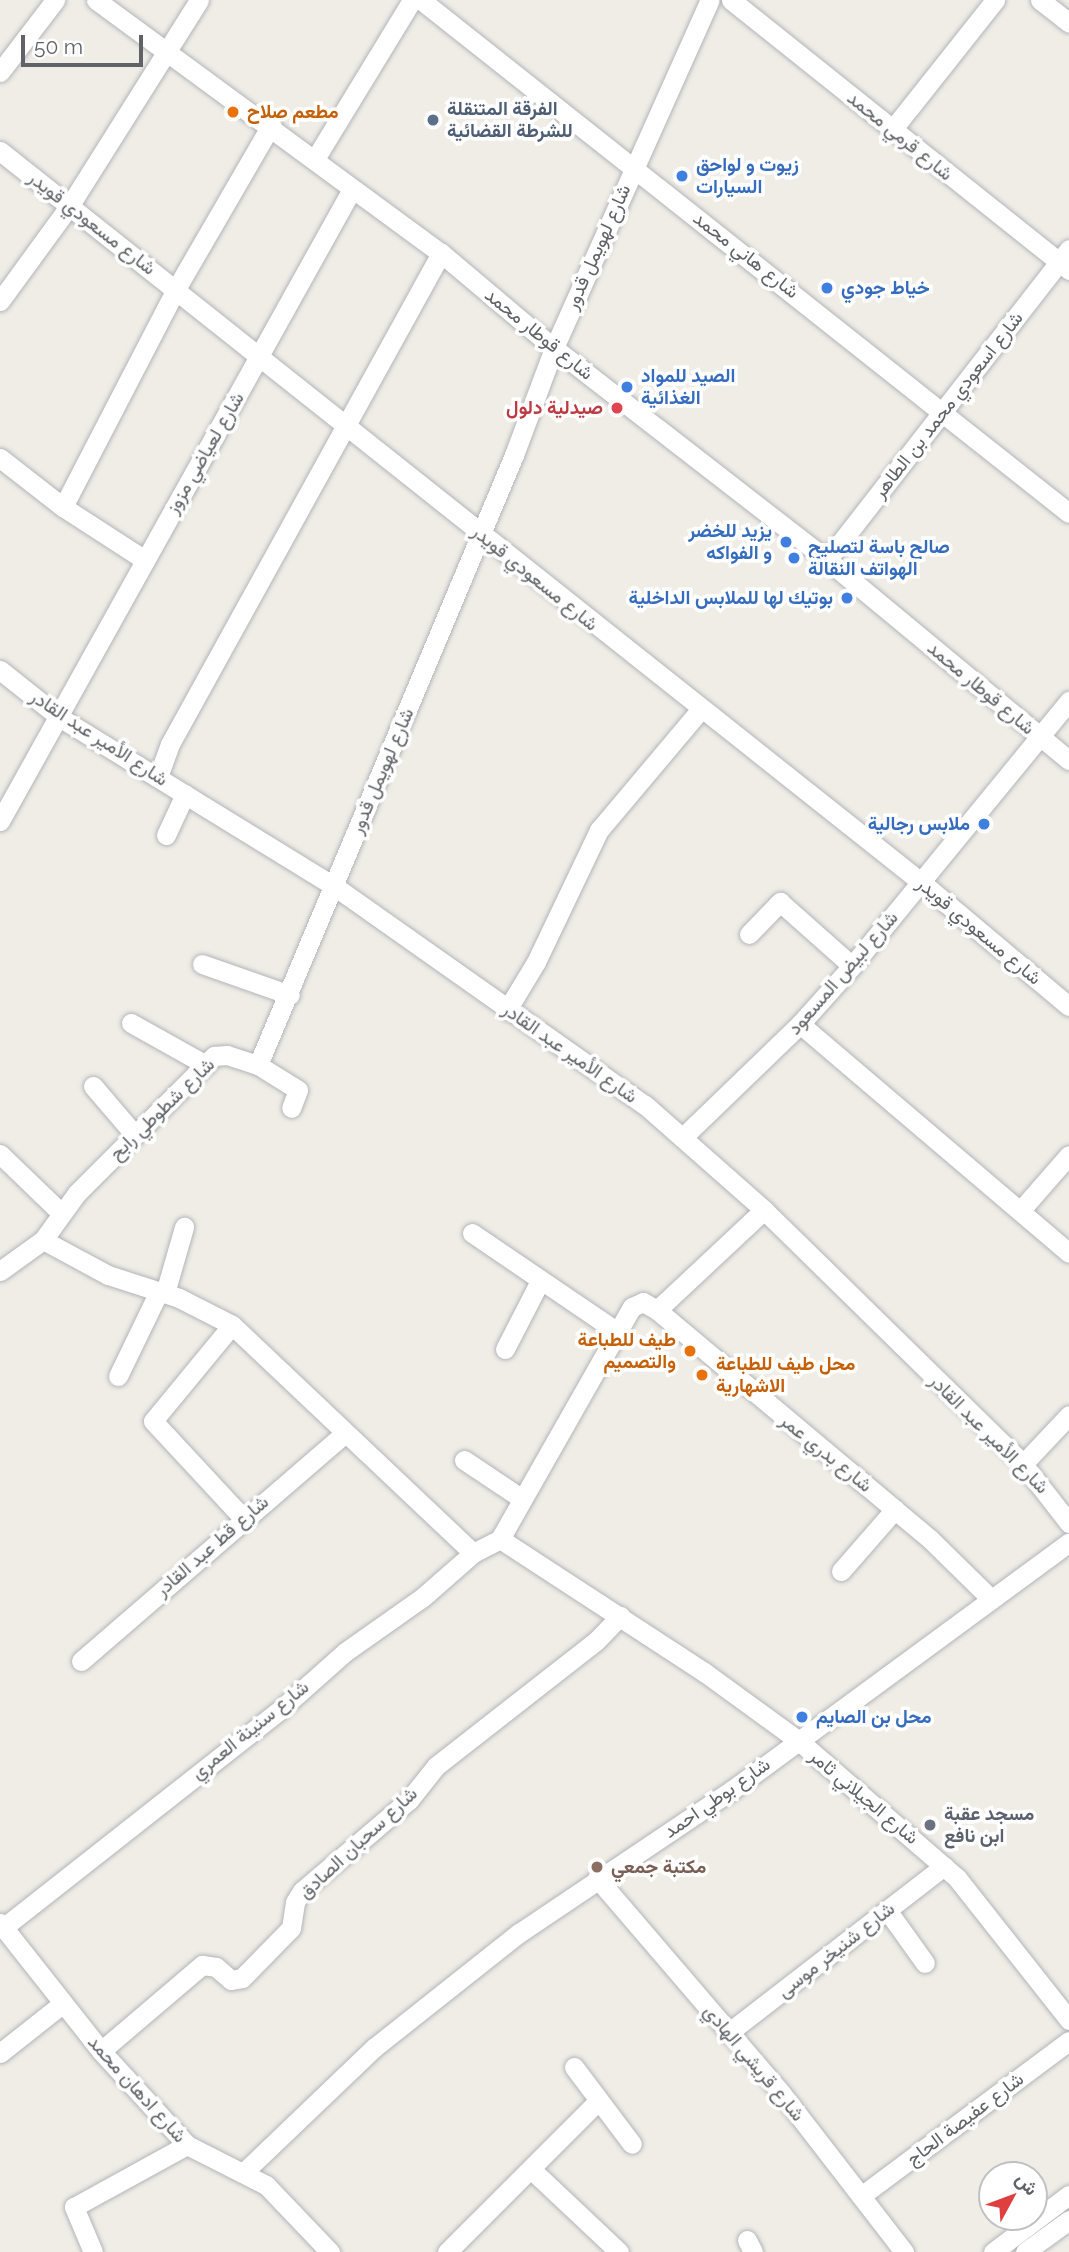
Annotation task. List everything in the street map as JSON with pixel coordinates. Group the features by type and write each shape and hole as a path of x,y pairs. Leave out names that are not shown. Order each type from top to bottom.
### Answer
{"street":[{"path":"0,72 55,0"},
{"name":"شارع قوطار محمد","path":"96,0 164,52 271,124 441,253 554,348 827,560 1069,760"},
{"path":"0,301 70,205 199,0"},
{"path":"315,159 412,0"},
{"name":"شارع هاني محمد","path":"421,0 1069,513"},
{"name":"شارع لهويمل قدور","path":"334,886 481,535 554,348 710,0"},
{"name":"شارع قرمي محمد","path":"731,0 892,130 1066,261"},
{"path":"892,130 995,0"},
{"path":"1041,0 1069,23"},
{"path":"63,507 176,289 271,124"},
{"name":"شارع مسعودي قويدر","path":"0,151 700,710 921,882 1069,1006"},
{"name":"شارع لعياضي مزوز","path":"0,821 352,188"},
{"path":"158,777 170,744 344,424 441,253"},
{"name":"شارع اسعودي محمد بن الطاهر","path":"827,560 943,411 1066,261"},
{"path":"0,458 63,507 145,560"},
{"name":"شارع الأمير عبد القادر","path":"0,670 60,717 334,886 684,1136 764,1210 1023,1464 1069,1523"},
{"name":"شارع لبيض المسعود","path":"684,1136 800,1024 852,966 1069,701"},
{"path":"507,1010 536,962 599,830 700,710"},
{"path":"166,835 185,794"},
{"path":"291,1108 298,1090 258,1065 334,886"},
{"path":"749,933 780,902 852,966"},
{"path":"202,964 290,995"},
{"path":"131,1023 206,1065"},
{"path":"800,1024 1069,1252"},
{"name":"شارع شطوطي رابح","path":"0,1271 43,1240 60,1212 134,1134 218,1054 258,1065"},
{"path":"93,1086 134,1134"},
{"path":"0,1154 60,1212"},
{"path":"1020,1211 1069,1155"},
{"path":"500,1539 616,1331 637,1303 649,1303 657,1310 764,1210"},
{"path":"118,1376 162,1292 184,1227"},
{"path":"472,1233 616,1331"},
{"path":"43,1240 108,1275 162,1292 232,1325 473,1553"},
{"path":"505,1349 540,1281"},
{"name":"شارع بدري عمر","path":"657,1310 895,1509 991,1599"},
{"path":"232,1325 153,1421 244,1518"},
{"path":"1023,1464 1069,1415"},
{"name":"شارع قط عبد القادر","path":"81,1661 344,1433"},
{"path":"464,1460 521,1498"},
{"path":"841,1571 895,1509"},
{"name":"شارع سنينة العمري","path":"2,1925 282,1708 345,1651 423,1597 473,1553 500,1539"},
{"name":"شارع الجيلاني ثامر","path":"500,1539 620,1616 799,1741 944,1866 1069,2020"},
{"name":"شارع بوطي احمد","path":"244,2172 375,2048 519,1933 799,1741 1069,1542"},
{"name":"شارع سحبان الصادق","path":"101,2051 202,1965 216,1967 231,1980 242,1978 291,1928 295,1902 302,1891 409,1800 436,1766 568,1662 620,1616"},
{"name":"شارع شنيخر موسى","path":"728,2034 944,1866"},
{"name":"شارع قريشي الهادي","path":"597,1878 782,2094 904,2252"},
{"path":"887,1910 925,1964"},
{"name":"شارع ادهان محمد","path":"2,1925 101,2051 187,2145 266,2185 330,2252"},
{"path":"0,2053 62,2004"},
{"name":"شارع عفيصة الحاج","path":"861,2196 1069,2041"},
{"path":"574,2067 597,2102 632,2144"},
{"path":"447,2252 533,2171 597,2102"},
{"path":"93,2252 74,2207 187,2145"},
{"path":"533,2171 614,2251"},
{"path":"993,2252 1069,2195"},
{"path":"1025,2252 1069,2220"}],"place":[{"name":"مطعم صلاح","path":"233,112"},
{"name":"الفرقة المتنقلة للشرطة القضائية","path":"433,120"},
{"name":"زيوت و لواحق السيارات","path":"682,176"},
{"name":"خياط جودي","path":"827,288"},
{"name":"الصيد للمواد الغذائية","path":"627,387"},
{"name":"صيدلية دلول","path":"617,408"},
{"name":"يزيد للخضر و الفواكه","path":"786,542"},
{"name":"صالح باسة لتصليح الهواتف النقالة","path":"794,558"},
{"name":"بوتيك لها للملابس الداخلية","path":"847,598"},
{"name":"ملابس رجالية","path":"984,824"},
{"name":"طيف للطباعة والتصميم","path":"690,1351"},
{"name":"محل طيف للطباعة الاشهارية","path":"702,1375"},
{"name":"محل بن الصايم","path":"802,1717"},
{"name":"مسجد عقبة ابن نافع","path":"930,1825"},
{"name":"مكتبة جمعي","path":"597,1867"}]}
